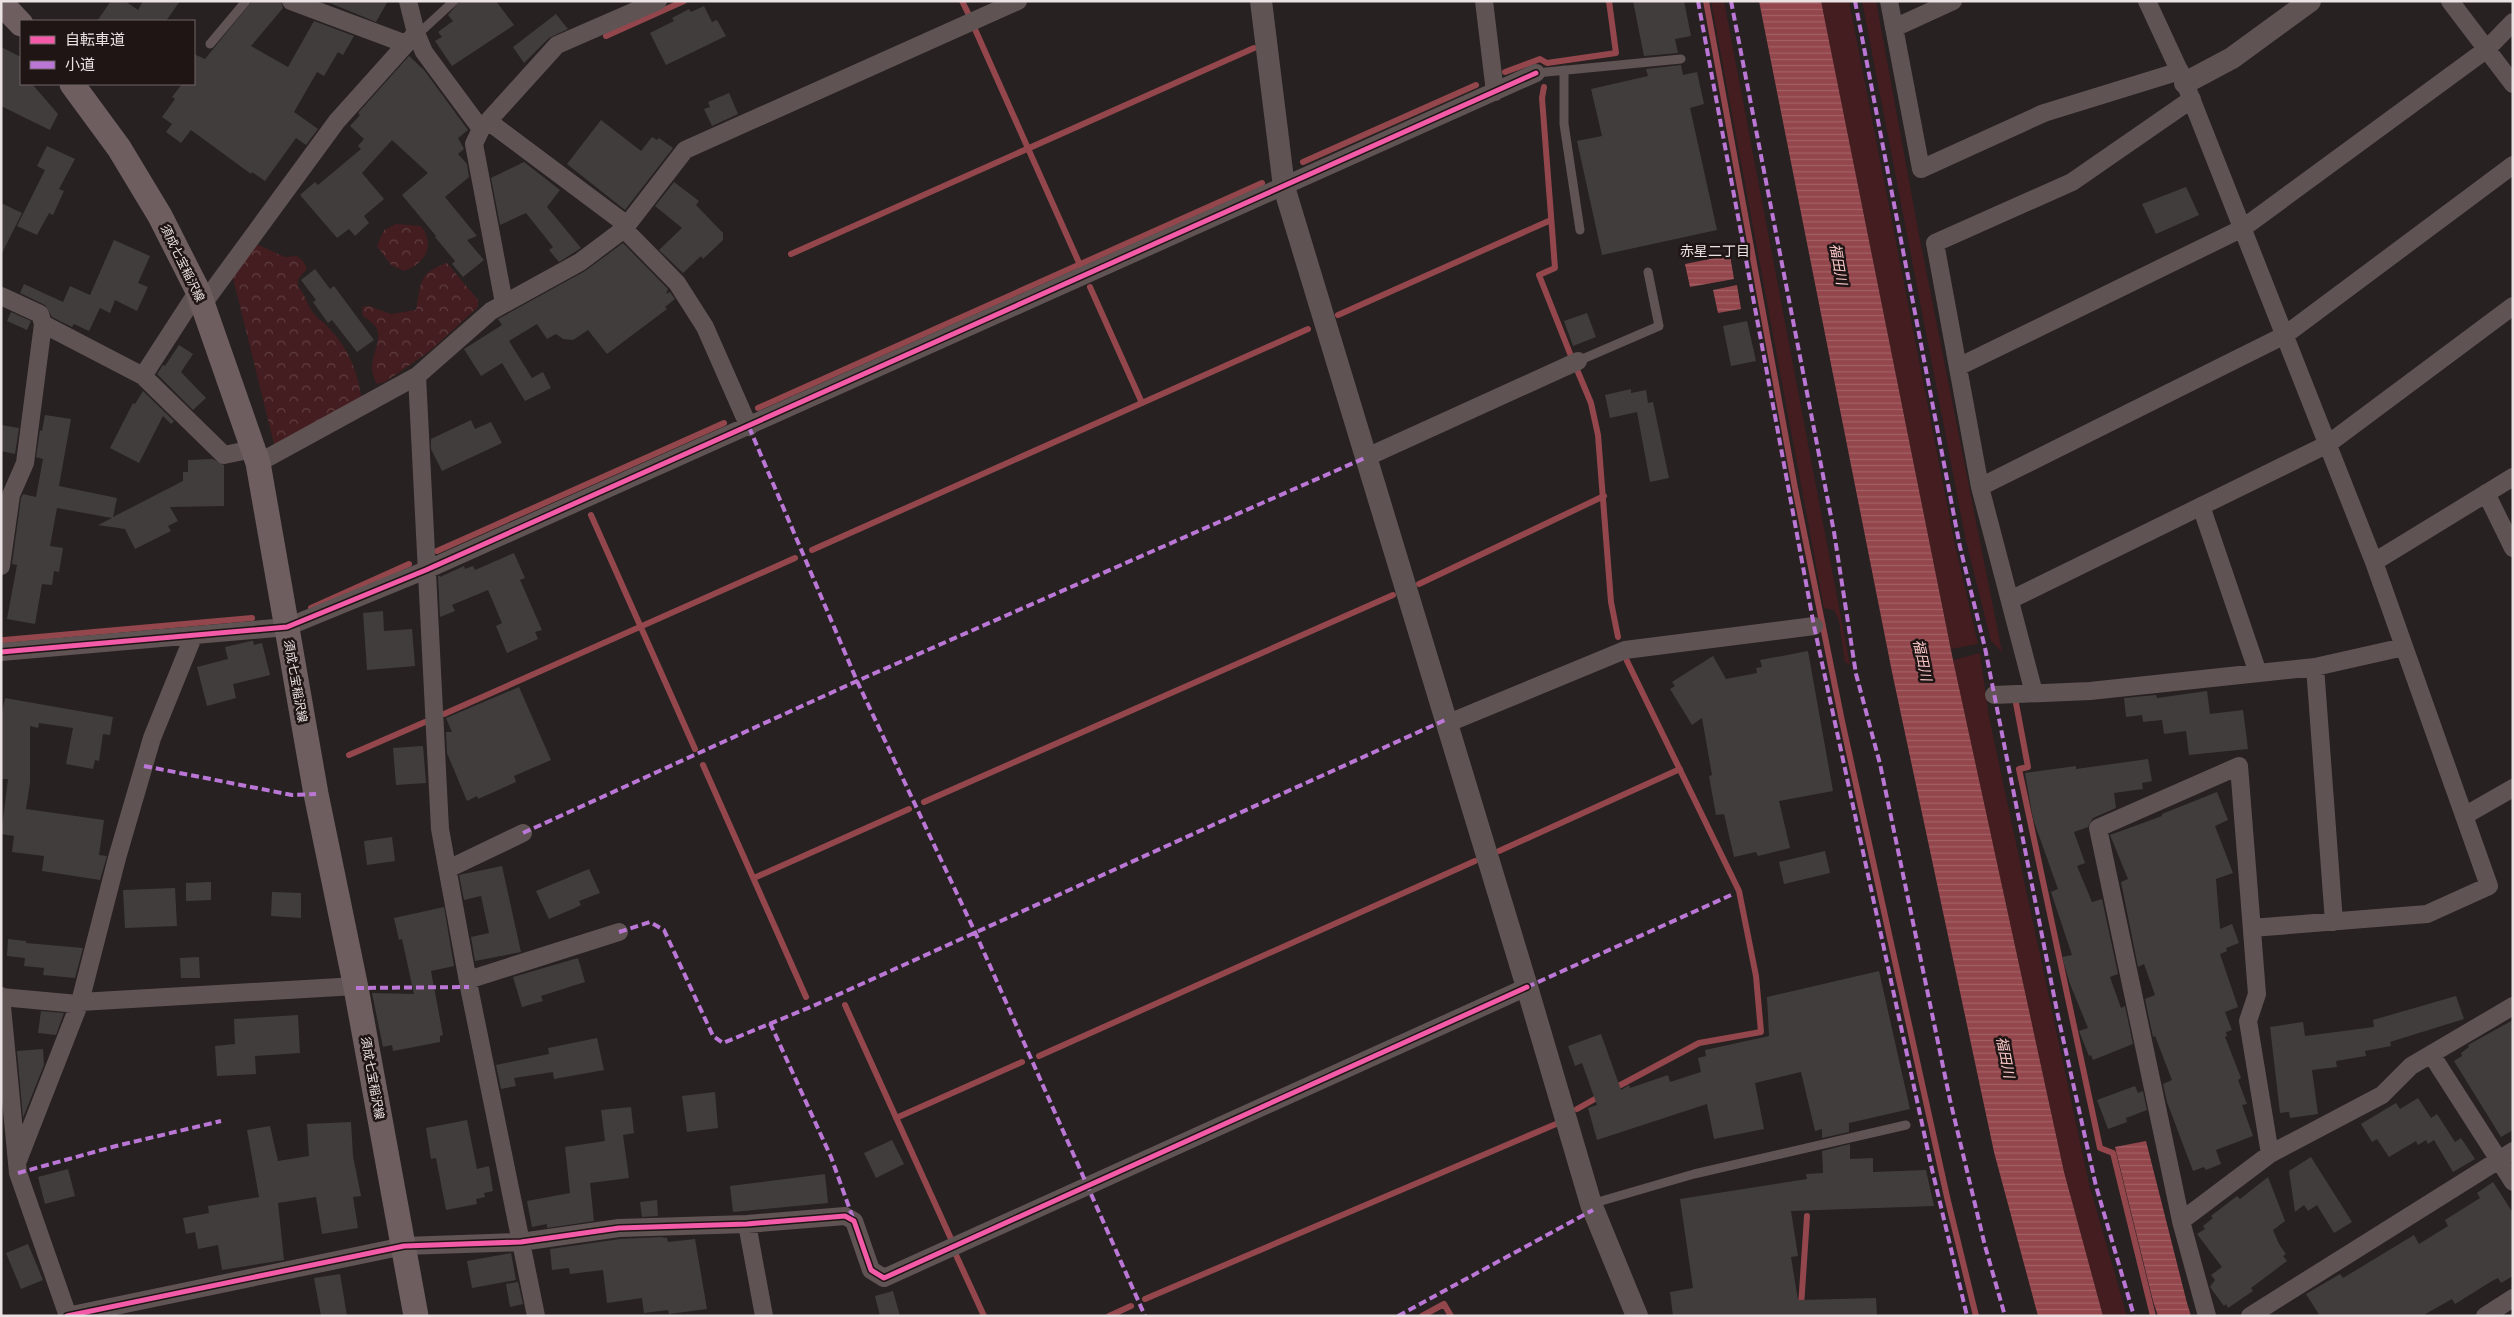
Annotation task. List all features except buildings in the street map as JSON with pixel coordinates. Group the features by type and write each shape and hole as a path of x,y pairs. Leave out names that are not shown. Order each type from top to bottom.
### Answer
{"main road":[{"path":"1,3 20,23"},
{"name":"須成七宝稲沢線","path":"73,85 124,157 160,216 200,297 255,456 316,794 356,986 416,1316"}],"street":[{"path":"291,1 413,37"},
{"path":"408,1 413,37 484,125 626,227 677,283 706,327 749,426"},
{"path":"504,303 474,144 484,125 557,46 658,1"},
{"path":"43,324 143,376 224,456 255,456 417,376 491,311 580,262 626,227 685,150 1018,1"},
{"path":"1261,1 1284,187 1446,724 1528,987 1591,1204 1637,1316"},
{"path":"1484,1 1495,92"},
{"path":"1889,1 1921,169 2044,113 2186,84"},
{"path":"1894,28 1953,1"},
{"path":"2147,1 2186,84 2374,562 2489,886 2427,914 2252,928"},
{"path":"2034,693 1980,487 1935,243 2072,182 2186,84 2232,58 2310,1"},
{"path":"2450,1 2513,84"},
{"path":"1958,367 2243,228 2487,49 2513,22"},
{"path":"143,376 200,297 337,121 413,37"},
{"path":"1,652 287,627 426,570 1536,73"},
{"path":"1980,487 2285,335 2513,166"},
{"path":"1,296 40,314 43,324 25,463 6,495 1,566"},
{"path":"2010,600 2328,444 2513,306"},
{"path":"1367,457 1578,361"},
{"path":"417,376 440,829 468,980 536,1316"},
{"path":"2374,562 2513,477"},
{"path":"2486,493 2513,548"},
{"path":"2201,506 2258,673"},
{"path":"1446,724 1625,650 1814,626"},
{"path":"17,1163 79,1003 117,858 152,738 193,636"},
{"path":"1994,695 2090,691 2315,667 2404,647"},
{"path":"2315,667 2334,922"},
{"path":"2207,1316 2181,1220 2098,828 2238,766 2257,994 2248,1021 2270,1154"},
{"path":"2464,816 2513,788"},
{"path":"448,868 523,833"},
{"path":"468,980 619,932"},
{"path":"356,986 79,1003 1,996 17,1163 67,1316 404,1246 521,1242 619,1228 747,1224 845,1216 854,1221 871,1270 884,1278 1528,987"},
{"path":"2181,1220 2270,1154 2382,1095 2411,1066 2513,1006"},
{"path":"2431,1054 2506,1156 2513,1182"},
{"path":"2250,1316 2506,1156"},
{"path":"747,1224 764,1316"},
{"path":"2485,1316 2513,1298"}],"lane":[{"path":"210,44 246,1"},
{"path":"413,37 454,1"},
{"path":"1536,73 1681,59"},
{"path":"1564,70 1564,124 1580,230"},
{"path":"1578,361 1659,326 1648,272"},
{"path":"1591,1204 1694,1174 1906,1125"}],"green space":[{"path":"1711,1 1724,1 1850,665 1845,662 1839,621 1834,610 1824,608"},
{"path":"1821,1 1849,1 1955,545 1978,644 1951,649"},
{"path":"1862,1 1876,1 1919,235 2002,652 1991,641 1966,541"},
{"path":"396,224 421,226 428,240 428,247 423,259 418,264 404,271 391,265 377,246 384,230"},
{"path":"254,243 285,257 297,256 304,262 307,269 298,279 298,286 313,312 335,334 347,352 358,381 362,402 275,448 232,274"},
{"path":"447,263 478,300 478,307 430,351 385,382 377,384 372,367 378,332 374,325 363,316 362,307 369,306 391,314 416,310 420,287 425,276 430,271"},
{"path":"1980,653 1989,717 2089,1184 2127,1316 2103,1316 2064,1172 1953,660"}],"water":[{"name":"福田川","path":"1759,1 1821,1 1953,660 2064,1172 2103,1316 2038,1316 1994,1152 1892,672"},
{"path":"1730,255 1734,279 1690,287 1685,264"},
{"path":"1737,285 1741,309 1718,313 1713,290"},
{"path":"2146,1141 2191,1316 2158,1316 2153,1301 2115,1147"}],"waterway":[{"path":"606,36 684,1"},
{"path":"962,1 969,15"},
{"path":"1505,72 1540,59 1547,63 1616,53 1609,1"},
{"path":"1706,1 1795,488 1842,721 1947,1197 1976,1316"},
{"path":"974,27 1080,265"},
{"path":"791,254 1254,48"},
{"path":"1303,162 1476,85"},
{"path":"1544,87 1542,98 1555,268 1539,275 1571,356"},
{"path":"758,408 1262,183"},
{"path":"1338,315 1551,220"},
{"path":"1090,287 1142,403"},
{"path":"812,550 1308,329"},
{"path":"1578,372 1591,403 1598,435 1611,602 1618,637"},
{"path":"437,551 724,423"},
{"path":"1419,584 1604,496"},
{"path":"591,515 695,749"},
{"path":"444,714 795,558"},
{"path":"311,608 409,564"},
{"path":"924,802 1393,595"},
{"path":"4,640 252,618"},
{"path":"1613,1089 1699,1043 1761,1032 1756,976 1739,891 1627,661"},
{"path":"2015,698 2028,767 2019,769 2100,1148 2113,1153 2153,1316"},
{"path":"349,755 425,722"},
{"path":"703,765 806,997"},
{"path":"1499,851 1680,769"},
{"path":"754,878 909,809"},
{"path":"1039,1056 1475,861"},
{"path":"845,1005 952,1241"},
{"path":"896,1118 1022,1062"},
{"path":"1577,1109 1602,1095"},
{"path":"1145,1299 1556,1124"},
{"path":"1801,1307 1807,1216"},
{"path":"956,1255 984,1316"},
{"path":"1422,1316 1444,1304 1451,1316"},
{"path":"1109,1316 1131,1306"}],"marked path":[{"path":"1698,1 1814,626 1931,1165 1967,1316"},
{"path":"1731,1 1834,532 1856,674 1880,764 1950,1100 1985,1246 2005,1316"},
{"path":"1855,1 1960,547 1985,648 2058,1016 2096,1186 2134,1316"},
{"path":"749,427 857,681 975,932 1145,1316"},
{"path":"523,833 857,681 1367,457"},
{"path":"619,932 650,922 664,930 713,1036 723,1043 813,1006 1445,720"},
{"path":"144,766 292,795 316,794"},
{"path":"1527,987 1731,895"},
{"path":"356,988 469,987"},
{"path":"770,1023 831,1157 854,1221"},
{"path":"18,1173 116,1146 221,1121"},
{"path":"1398,1316 1593,1210"}],"cycle path":[{"path":"1,652 287,627 426,570 1536,73"},
{"path":"67,1316 404,1246 521,1242 619,1228 747,1224 845,1216 854,1221 871,1270 884,1278 1527,987"}],"district":[{"name":"赤星二丁目","path":"1715,250"}]}
